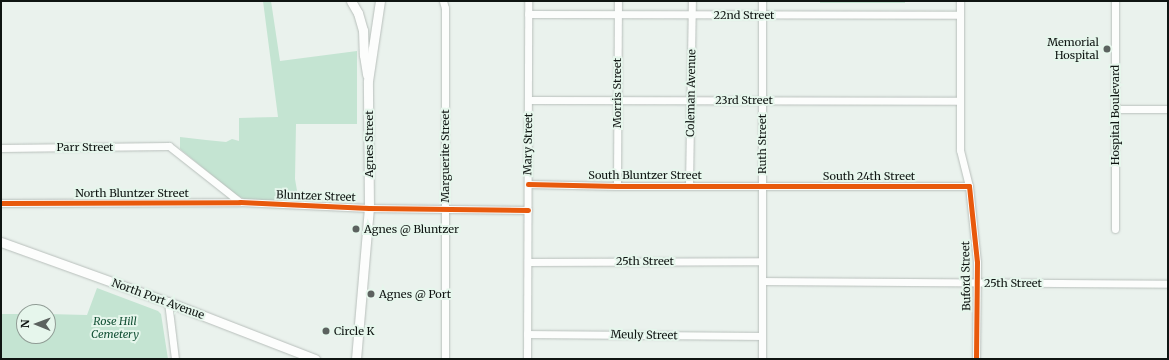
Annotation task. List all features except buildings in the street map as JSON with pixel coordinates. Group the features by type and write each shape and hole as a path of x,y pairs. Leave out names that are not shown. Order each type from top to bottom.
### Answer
{"main road":[{"path":"351,1 358,13 363,30 364,55 368,81"},
{"name":"Agnes Street","path":"356,359 369,208 368,81 380,1"},
{"name":"North Port Avenue","path":"1,242 168,302 315,359"}],"street":[{"name":"Marguerite Street","path":"443,1 446,8 445,359"},
{"name":"Mary Street","path":"527,359 529,100 528,1"},
{"name":"Morris Street","path":"617,186 618,1"},
{"name":"Coleman Avenue","path":"689,186 693,15 692,1"},
{"name":"Ruth Street","path":"762,1 762,359"},
{"path":"960,1 960,150 969,186"},
{"name":"Hospital Boulevard","path":"1114,1 1115,229"},
{"name":"22nd Street","path":"528,14 960,15"},
{"name":"23rd Street","path":"529,100 959,101"},
{"path":"1115,109 1168,109"},
{"name":"Parr Street","path":"1,148 169,146 240,202"},
{"name":"South Bluntzer Street","path":"528,184 617,186 762,186"},
{"name":"South 24th Street","path":"762,186 969,186"},
{"name":"Buford Street","path":"969,186 976,243 976,359"},
{"name":"North Bluntzer Street","path":"1,204 240,202 263,204"},
{"name":"Bluntzer Street","path":"263,204 369,208"},
{"path":"369,208 528,210"},
{"name":"25th Street","path":"528,262 762,261"},
{"name":"25th Street","path":"762,281 1168,284"},
{"path":"168,302 176,359"},
{"name":"Meuly Street","path":"527,334 762,336"}],"green space":[{"path":"263,1 271,1 280,61 357,51 357,124 296,124 295,179 299,202 244,199 235,194 180,149 180,137 226,142 232,139 239,141 239,118 278,117"},
{"path":"820,1 905,1 905,3 820,3"},
{"name":"Rose Hill Cemetery","path":"97,288 158,311 161,314 168,359 1,359 1,314 16,314 16,344 56,344 56,314 87,315"}],"cycle path":[{"path":"528,184 617,186 969,186 977,262 976,359"},
{"path":"1,203 240,202 369,208 528,210"}],"place":[{"name":"Memorial Hospital","path":"1107,49"},
{"name":"Agnes @ Bluntzer","path":"356,229"},
{"name":"Agnes @ Port","path":"371,294"},
{"name":"Circle K","path":"326,331"}]}
